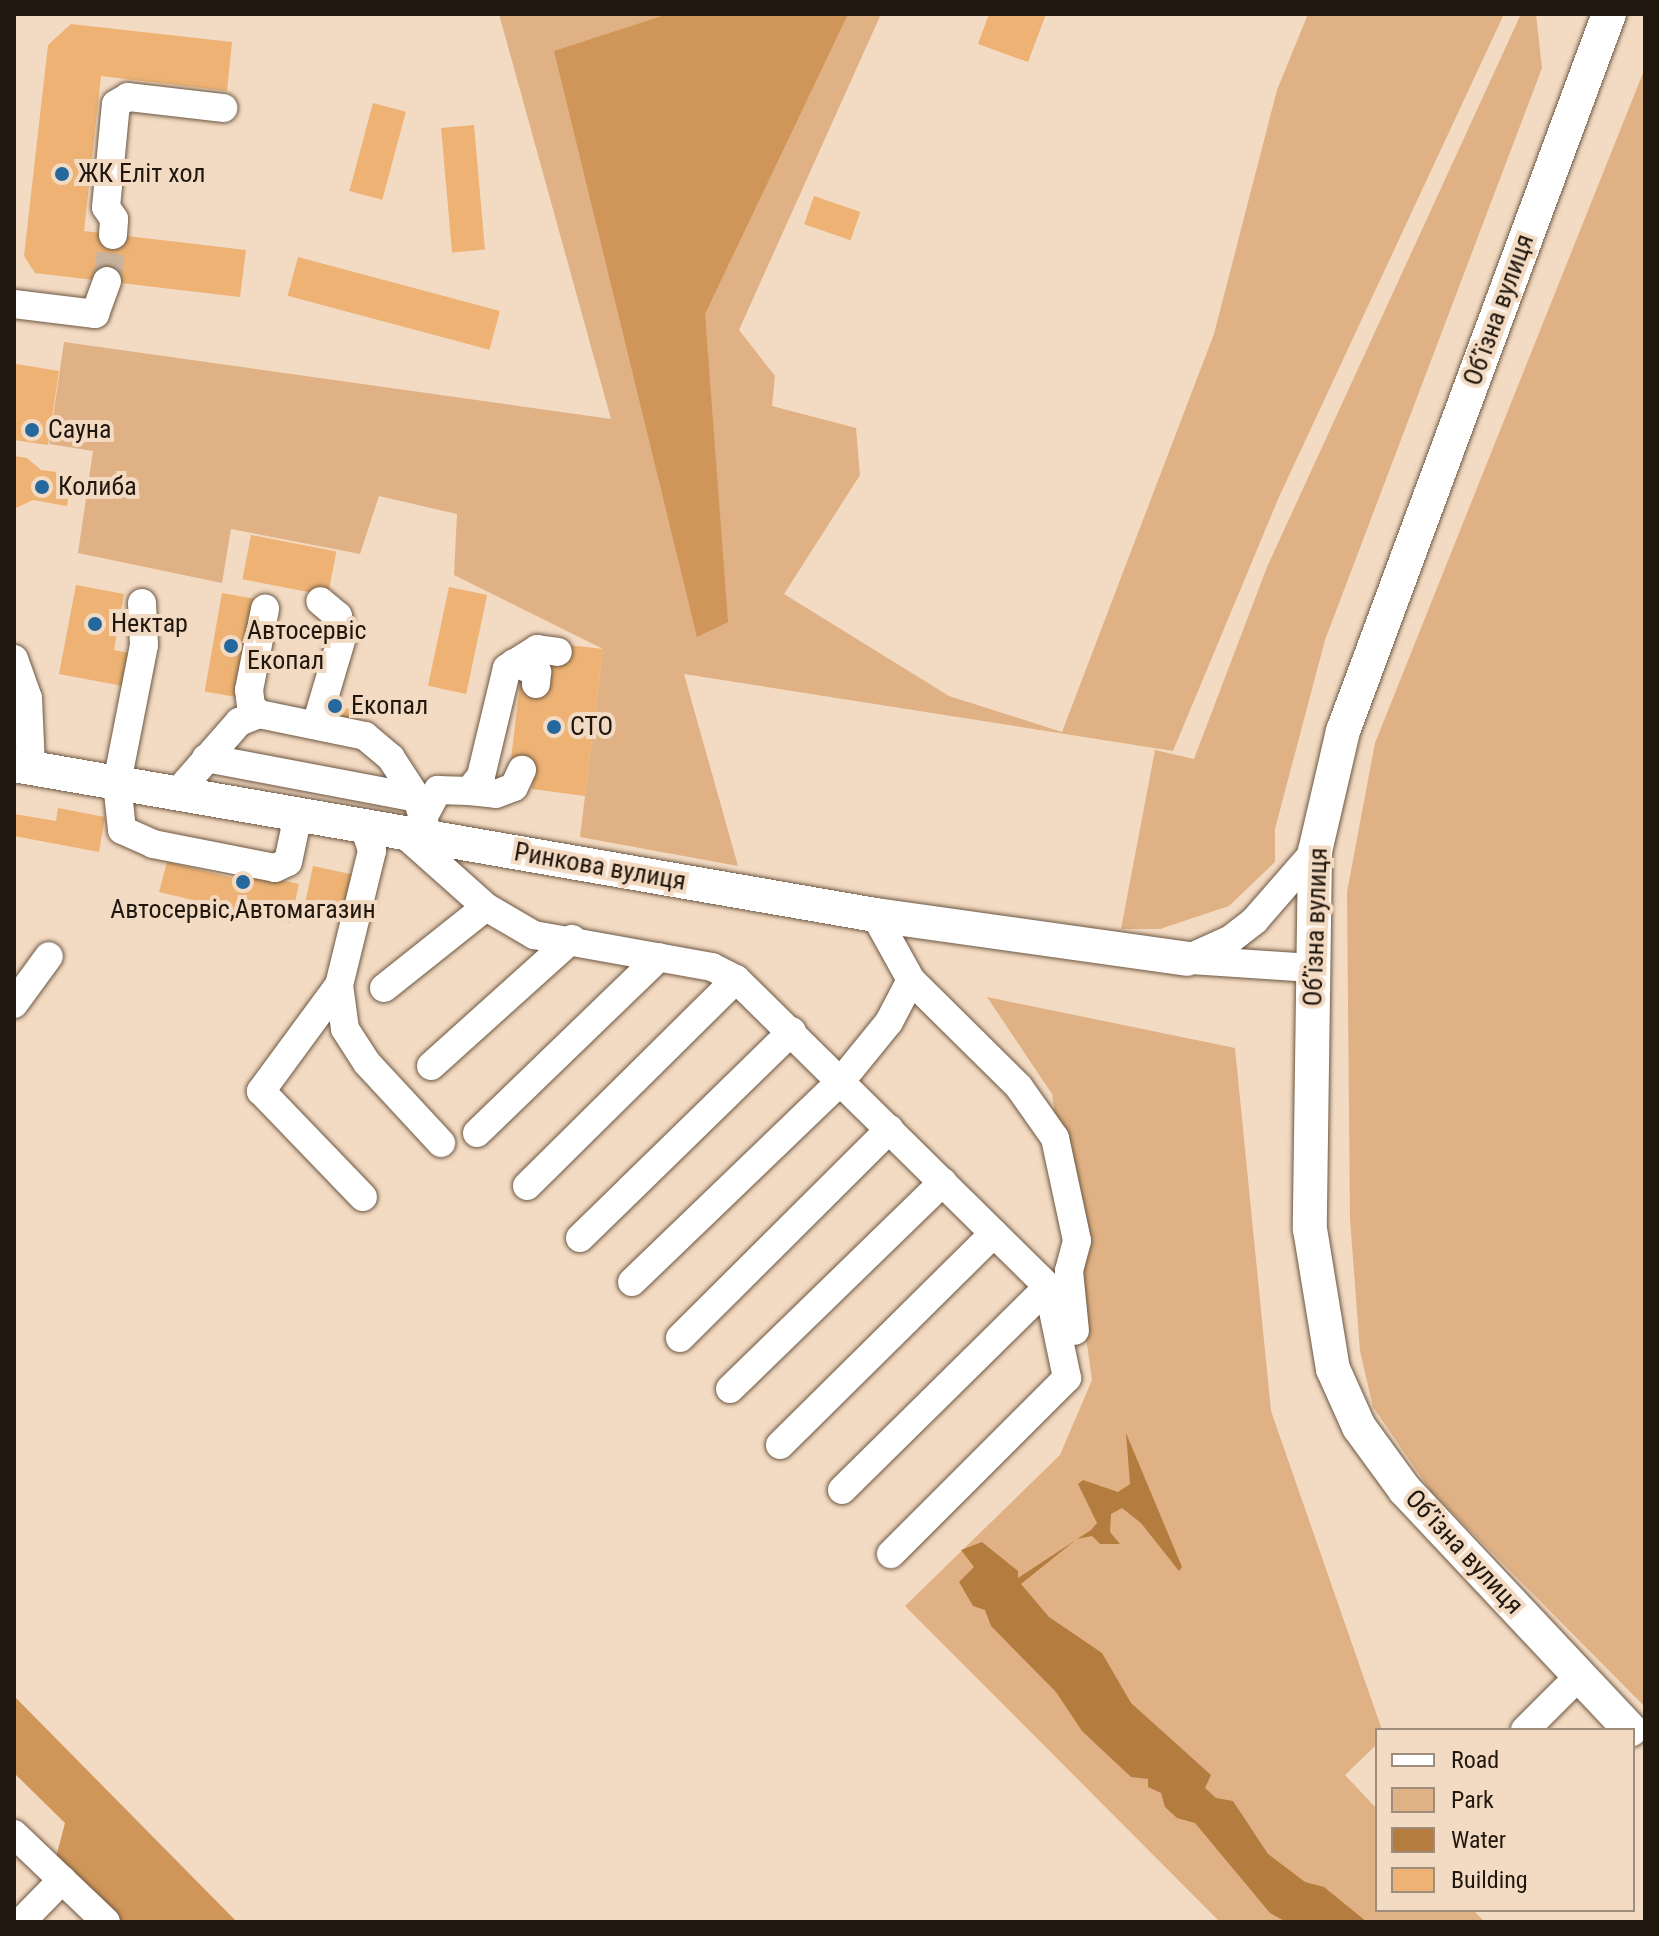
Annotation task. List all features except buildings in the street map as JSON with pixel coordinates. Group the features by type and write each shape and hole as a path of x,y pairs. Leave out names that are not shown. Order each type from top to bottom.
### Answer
{"main road":[{"name":"Обʼїзна вулиця","path":"1609,14 1343,731 1315,851 1310,1229 1333,1369 1359,1427 1405,1490 1628,1728"},
{"name":"Ринкова вулиця","path":"22,767 364,826 418,822 875,915 1187,959"}],"street":[{"path":"113,235 114,219 106,207 116,104 128,97 223,108"},
{"path":"14,304 95,314 107,281"},
{"path":"316,725 343,634 338,616 320,601"},
{"path":"142,603 144,645 117,783 122,830 153,844 275,868 288,862 298,815"},
{"path":"176,794 249,709 265,609"},
{"path":"469,791 488,758 497,695 514,663 537,649 558,652"},
{"path":"14,659 28,698 22,767"},
{"path":"514,663 537,672 536,684"},
{"path":"249,709 365,736 391,758 418,822 486,907 534,935 572,939 712,967 736,979 1048,1287 1067,1378"},
{"path":"206,758 418,822"},
{"path":"418,822 438,790 496,794 514,787 522,770"},
{"path":"364,826 372,851 339,985 345,1029 367,1063 441,1143"},
{"path":"1187,959 1255,920 1315,851"},
{"path":"384,988 486,907"},
{"path":"875,915 911,980 1019,1087 1055,1138 1077,1241 1069,1271 1077,1345 1067,1378 891,1554"},
{"path":"431,1066 572,939"},
{"path":"14,1004 49,956"},
{"path":"477,1133 659,957"},
{"name":"Ринкова вулиця","path":"1187,959 1312,968"},
{"path":"527,1186 736,979"},
{"path":"632,1282 841,1081 889,1022 911,980"},
{"path":"339,985 261,1091 363,1197"},
{"path":"580,1238 792,1031"},
{"path":"680,1338 890,1129"},
{"path":"730,1389 943,1182"},
{"path":"780,1445 994,1233"},
{"path":"842,1490 1048,1287"},
{"path":"1527,1728 1579,1676"},
{"path":"14,1834 106,1922"},
{"path":"21,1922 62,1880"}],"green space":[{"path":"499,14 881,14 739,330 775,376 772,406 856,428 860,475 784,594 949,696 1062,732 1214,334 1277,90 1308,14 1504,14 1279,497 1173,751 684,674 738,866 580,837 603,649 454,575 457,514 379,496 360,554 231,529 222,583 78,553 93,451 49,444 64,342 611,419"},
{"path":"1521,14 1536,14 1542,68 1325,640 1275,829 1275,862 1229,906 1160,929 1121,929 1155,750 1194,759 1267,567"},
{"path":"1645,68 1645,1707 1430,1490 1373,1407 1360,1351 1350,1219 1347,892 1375,743"},
{"path":"987,997 1235,1048 1271,1411 1381,1728 1375,1728 1375,1746 1345,1775 1375,1807 1375,1912 1475,1912 1485,1922 1220,1922 905,1606 1060,1455 1092,1380 1052,1094"}],"shaded area":[{"path":"668,14 848,14 705,314 728,622 697,637 554,51"},
{"path":"14,1696 237,1922 118,1922 55,1861 65,1823 14,1773"}],"water":[{"path":"1126,1433 1182,1567 1179,1571 1141,1523 1122,1508 1111,1514 1110,1532 1120,1544 1100,1544 1092,1536 1077,1539 1097,1523 1078,1484 1083,1480 1118,1492 1130,1484"},
{"path":"1076,1540 1021,1584 1049,1617 1102,1653 1131,1703 1211,1775 1205,1788 1216,1798 1233,1801 1268,1854 1305,1882 1324,1887 1367,1922 1286,1922 1270,1913 1195,1823 1177,1818 1165,1807 1161,1793 1148,1787 1148,1779 1131,1777 1082,1731 1056,1692 991,1626 985,1610 973,1606 959,1582 974,1567 961,1550 982,1542 1018,1571 1018,1578"}],"tunnel":[{"path":"107,281 113,235"}],"place":[{"name":"ЖК Еліт хол","path":"62,174"},
{"name":"Сауна","path":"32,430"},
{"name":"Колиба","path":"42,487"},
{"name":"Нектар","path":"95,624"},
{"name":"Автосервіс Екопал","path":"231,646"},
{"name":"Екопал","path":"335,706"},
{"name":"СТО","path":"554,727"},
{"name":"Автосервіс,Автомагазин","path":"243,882"}]}
